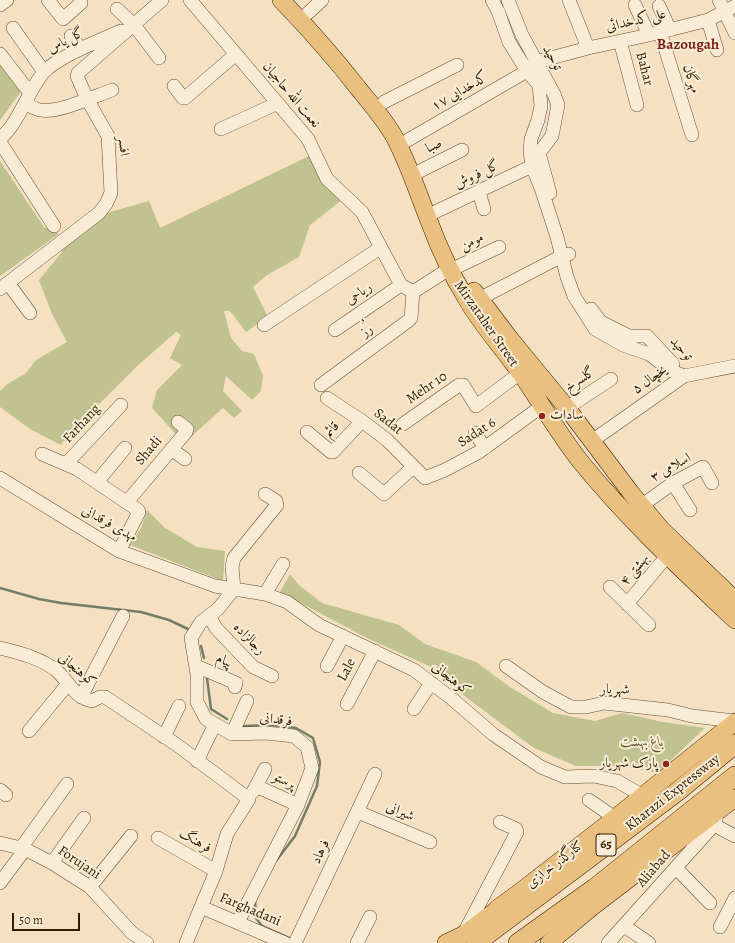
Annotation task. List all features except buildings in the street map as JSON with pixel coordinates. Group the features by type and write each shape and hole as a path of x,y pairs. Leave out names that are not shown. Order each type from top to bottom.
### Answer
{"highway":[{"path":"498,909 715,754 734,731"},
{"name":"Kharazi Expressway","path":"463,940 678,791 734,731"},
{"name":"Kharazi Expressway","path":"518,943 595,888 735,776"},
{"path":"534,943 595,888"}],"main road":[{"name":"Mirzataher Street","path":"281,0 301,20 386,122 406,162 429,223 454,268 567,408 662,530 682,551 735,600"},
{"name":"Mirzataher Street","path":"296,0 394,114 408,140 467,300 486,329 520,373 551,421 579,460 610,497 667,556 735,620"},
{"path":"551,421 558,411 567,408"},
{"path":"610,497 622,491 625,483"},
{"name":"کنارگذر خرازی","path":"446,943 463,940 498,909 643,796 734,731"},
{"path":"549,943 592,907 716,818 735,798"}],"street":[{"path":"0,5 7,0"},
{"path":"48,0 63,19 81,3"},
{"name":"افسر","path":"4,286 99,213 106,204 111,193 108,136 87,99 78,78 78,73 162,0"},
{"name":"نعمت الله حاجیان","path":"190,0 308,138 327,179 362,212 401,285"},
{"path":"308,13 322,0"},
{"name":"توحید","path":"492,0 498,11 509,42 532,66 554,94 558,106 552,136 539,153 537,165"},
{"name":"توحید","path":"508,0 539,85 542,106 531,138 530,151 537,165 541,188 557,237 566,255 574,296 598,325 626,341 647,336 684,376"},
{"path":"569,0 588,48"},
{"path":"635,5 659,32"},
{"path":"659,6 659,32"},
{"path":"726,6 735,33"},
{"name":"علی کدخدائی","path":"532,66 588,48 708,20 726,6"},
{"path":"117,9 134,25 159,58"},
{"path":"708,20 717,50"},
{"name":"گل یاس","path":"0,141 44,72 62,59 81,49 134,25"},
{"path":"13,28 44,72"},
{"name":"مهرگان","path":"659,32 692,135"},
{"path":"71,36 81,49"},
{"name":"Bahar","path":"620,41 637,105"},
{"path":"0,54 27,98 40,110 69,106 112,90"},
{"path":"174,86 183,98 185,98 236,54"},
{"path":"384,102 457,65"},
{"name":"کدخدایی ۱۷","path":"408,140 532,66"},
{"path":"221,129 278,103"},
{"path":"0,141 54,226"},
{"name":"صبا","path":"420,171 462,150"},
{"name":"گل فروش","path":"435,212 537,165"},
{"path":"479,192 484,209"},
{"name":"مومن","path":"413,292 454,268 499,247"},
{"path":"264,325 380,248"},
{"path":"479,299 566,255"},
{"path":"401,285 413,292"},
{"name":"ریاحی","path":"335,330 401,285"},
{"path":"4,286 30,313"},
{"name":"رُز","path":"321,385 411,318 413,292"},
{"name":"یخچال ۵","path":"592,441 684,376 735,366"},
{"name":"Mehr 10","path":"403,424 461,384 476,406 520,373"},
{"name":"گلسرخ","path":"567,408 611,379"},
{"name":"Sadat","path":"327,398 362,421 387,440 424,478"},
{"name":"Farhang","path":"66,464 121,405"},
{"name":"Sadat 6","path":"424,478 445,470 485,448 542,406"},
{"name":"قائم","path":"307,432 331,452 333,452 362,421"},
{"name":"Shadi","path":"127,502 187,430 178,422"},
{"path":"475,433 485,448"},
{"path":"97,482 125,448"},
{"path":"171,449 185,459"},
{"path":"42,454 77,469 137,508 139,512 119,551"},
{"path":"359,473 384,494 413,467"},
{"name":"اسلامی ۳","path":"642,506 673,483 703,467 712,483"},
{"name":"مهدی فرقدانی","path":"0,478 119,551 215,586 234,589"},
{"path":"673,483 690,510"},
{"path":"247,701 232,734 206,719 197,702 197,674 192,638 201,622 218,608 234,589 232,567 234,558 277,505 276,501 265,494"},
{"name":"بهشتی ۴","path":"627,604 667,556"},
{"path":"265,594 283,564"},
{"path":"610,587 649,625"},
{"name":"کوهنجانی","path":"234,589 265,594 287,602 319,625 414,670 451,698 494,735 541,766 565,777 594,776 617,781 643,796"},
{"path":"81,697 123,616"},
{"name":"رجالزاده","path":"209,616 216,628 252,667 272,676"},
{"path":"327,666 343,636"},
{"name":"کوهنجانی","path":"0,648 25,654 40,660 56,670 67,685 81,697 92,701 100,697 105,697 164,737 249,799"},
{"name":"Lale","path":"347,704 375,651"},
{"name":"پیام","path":"196,666 236,683 234,687"},
{"name":"شهریار","path":"506,666 543,692 571,707 586,707 604,703 668,710 692,716 734,731"},
{"path":"414,709 432,683"},
{"path":"29,731 67,685"},
{"path":"164,737 180,706"},
{"path":"197,761 215,724"},
{"name":"فرقدانی","path":"232,734 266,733 294,736 307,747 312,768 298,805 238,922"},
{"path":"186,943 216,871 227,834 249,799 265,769"},
{"name":"فرهاد","path":"295,943 375,774"},
{"path":"0,883 67,784"},
{"name":"پرستو","path":"256,786 298,805"},
{"path":"589,800 615,818"},
{"name":"شیرانی","path":"358,812 430,842"},
{"path":"52,863 84,818"},
{"path":"716,818 735,836"},
{"name":"Aliabad","path":"608,943 676,868 716,818"},
{"path":"463,940 517,832 516,829 500,822"},
{"path":"90,887 131,836"},
{"name":"فرهنگ","path":"158,838 216,871"},
{"name":"Forujani","path":"0,843 23,848 52,863 90,887 132,933 147,943"},
{"path":"676,868 710,903"},
{"path":"720,927 734,901"},
{"name":"Farghadani","path":"201,907 286,943"},
{"path":"357,943 370,917"},
{"path":"624,926 649,943"}],"green space":[{"path":"0,64 25,86 0,120"},
{"path":"311,155 342,200 310,225 299,257 267,275 253,287 268,317 246,332 230,311 224,311 231,338 242,351 254,354 263,376 261,391 252,400 226,376 223,391 242,411 234,418 223,408 184,443 152,408 157,390 182,365 170,358 181,335 176,332 136,367 70,433 61,445 30,429 0,407 0,391 6,385 26,373 36,360 67,342 52,314 39,280 62,252 60,248 103,214 149,201 160,228"},
{"path":"0,161 44,227 59,234 0,276"},
{"path":"147,510 165,528 197,547 225,551 223,581 130,545 141,528"},
{"name":"باغ بهشت","path":"290,574 299,585 322,603 399,625 425,644 476,662 510,687 553,713 595,721 622,713 663,722 705,728 657,773 624,766 576,766 534,748 467,698 429,666 369,639 280,592"}],"waterway":[{"path":"0,588 39,599 61,603 141,612 169,620 190,630"},
{"path":"201,646 204,658"},
{"path":"207,678 211,709 227,719"},
{"path":"244,726 274,725 296,728 313,738 320,762 317,786 295,836 276,861"},
{"path":"255,900 256,918 262,926 289,938"}],"place":[{"name":"سادات","path":"542,416"},
{"name":"پارک شهریار","path":"666,764"}],"district":[{"name":"Bazougah","path":"688,45"}]}
